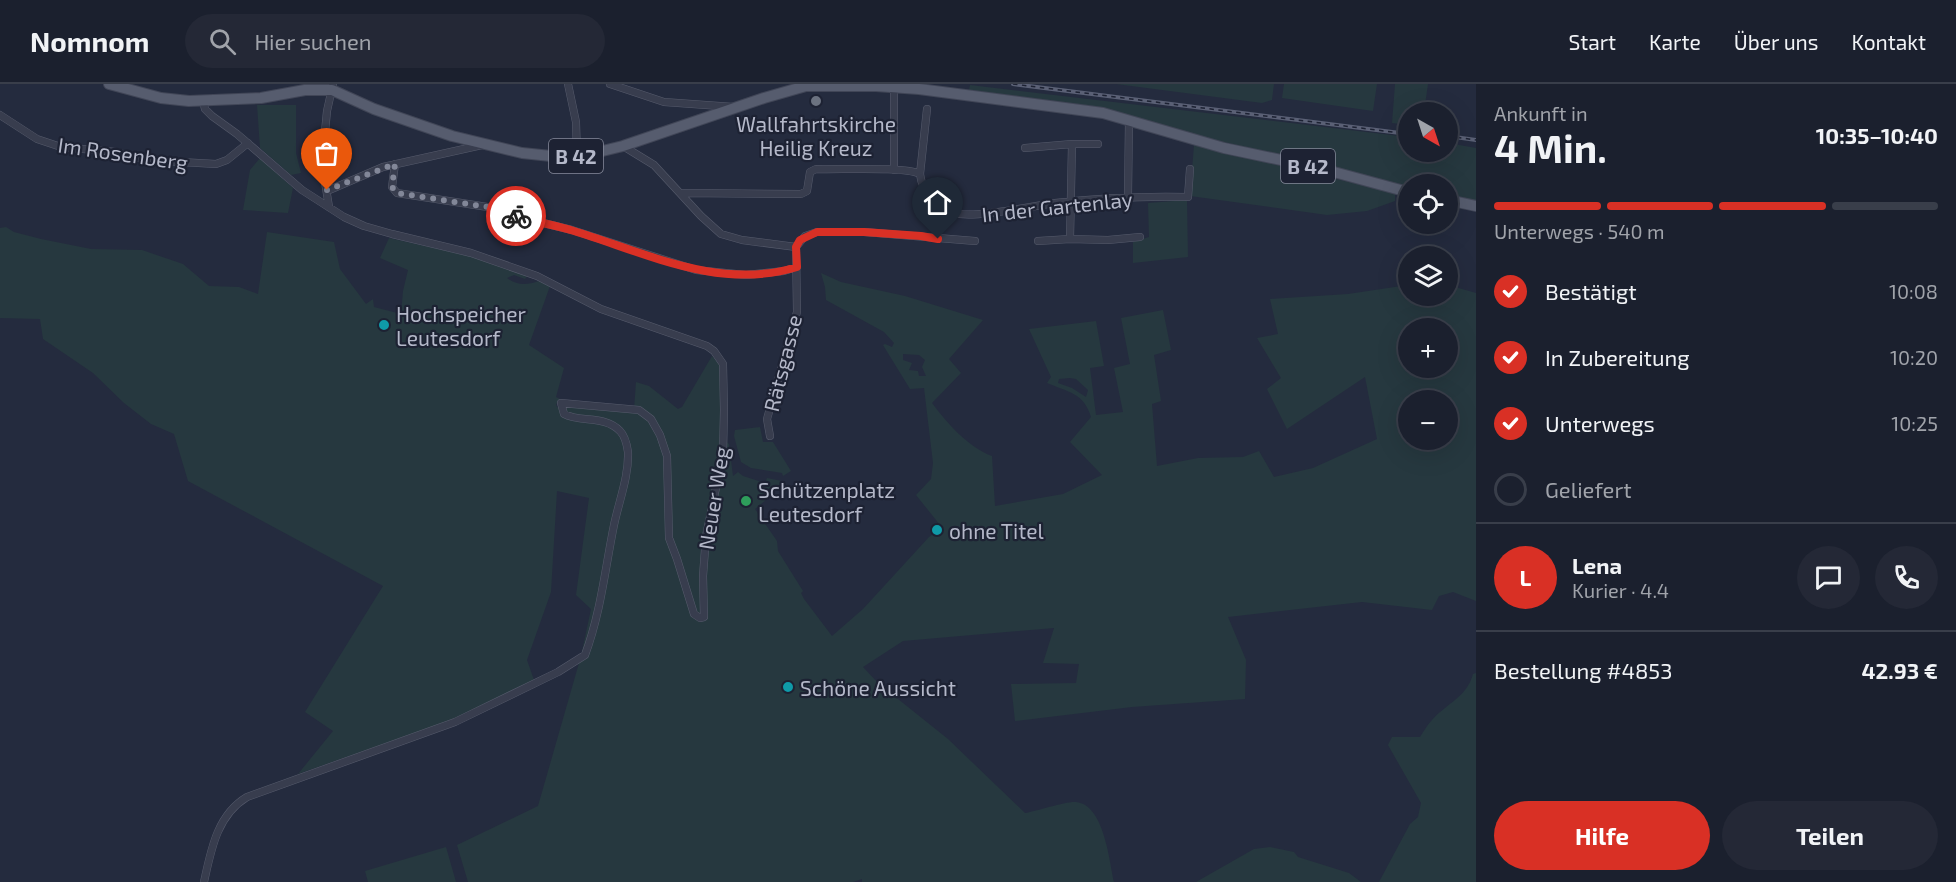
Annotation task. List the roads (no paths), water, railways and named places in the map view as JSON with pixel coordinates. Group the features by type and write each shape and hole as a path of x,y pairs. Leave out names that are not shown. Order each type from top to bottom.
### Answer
{"main road":[{"name":"B 42","path":"109,84 160,98 182,101 261,98 304,87 332,87 389,115 482,145 537,155 578,156 623,146 791,89 819,84 894,87 1078,108 1207,143 1319,168 1398,189"},
{"path":"1458,202 1476,206"}],"street":[{"path":"568,84 576,122 578,156"},
{"path":"610,84 664,102 731,105 736,108"},
{"path":"328,207 322,163 327,111 332,87"},
{"path":"894,87 894,170"},
{"name":"Neuer Weg","path":"203,101 205,109 212,116 248,143 302,190 344,217 364,226 471,253 537,276 601,309 704,345 720,358 723,364 724,382 723,454 706,536 702,587 704,617 702,619 694,614 669,538 667,456 660,435 651,419 639,410 561,403 564,414 611,424 621,432 628,451 601,605 585,655 558,672 455,722 247,797 232,807 221,824 204,882"},
{"path":"681,193 801,194 807,190 810,172 816,169 894,170 920,174 927,109"},
{"name":"Im Rosenberg","path":"0,115 37,139 61,147 116,152 169,163 222,163 248,143"},
{"path":"1128,196 1129,120"},
{"path":"1070,239 1072,144"},
{"path":"1025,148 1098,144"},
{"path":"327,190 395,164 482,145"},
{"path":"623,146 654,165 701,216 721,234 735,238 796,247 805,236 817,232 864,232 975,241"},
{"path":"395,164 392,187 397,193 494,208 572,230 696,270 746,275 784,271 797,267"},
{"name":"In der Gartenlay","path":"920,174 921,182 928,195 947,211 972,215 1071,201 1128,196 1188,197 1190,169"},
{"path":"1038,241 1140,237"},
{"name":"Rätsgasse","path":"770,436 767,419 797,312 796,247"}],"railway":[{"path":"1013,84 1398,133"},
{"path":"1458,137 1476,140"}],"place":[{"name":"Wallfahrtskirche Heilig Kreuz","path":"816,101"},
{"name":"Hochspeicher Leutesdorf","path":"384,325"},
{"name":"Schützenplatz Leutesdorf","path":"746,501"},
{"name":"ohne Titel","path":"937,530"},
{"name":"Schöne Aussicht","path":"788,687"}]}
